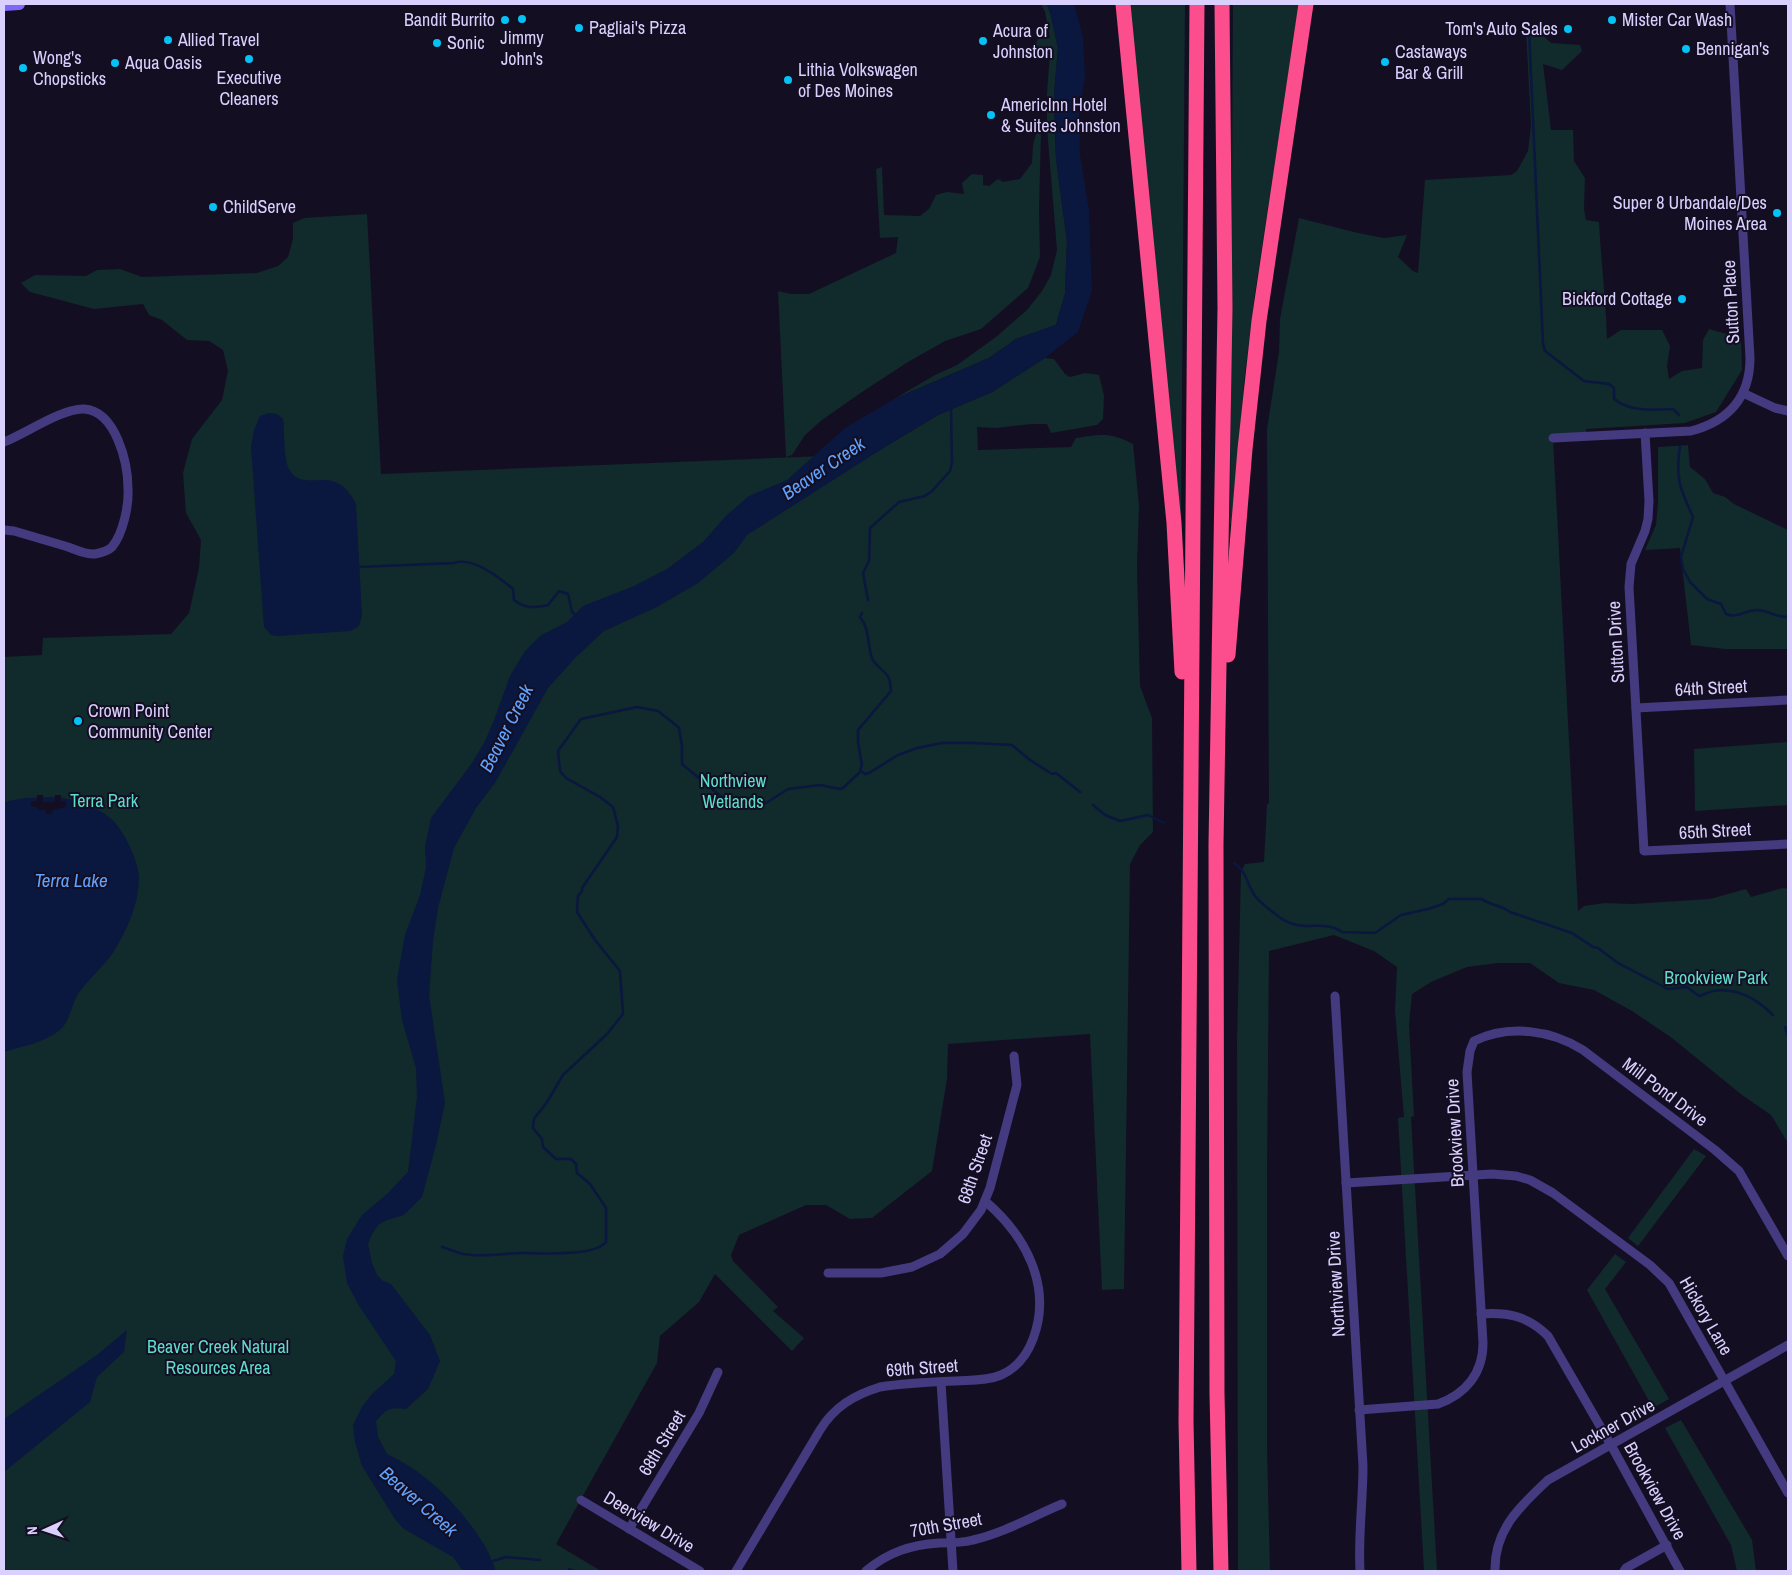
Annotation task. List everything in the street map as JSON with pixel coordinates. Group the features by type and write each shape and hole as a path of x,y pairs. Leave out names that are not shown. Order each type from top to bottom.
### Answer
{"highway":[{"path":"1123,4 1174,523 1190,827"},
{"path":"1189,1571 1186,1421 1197,4"},
{"path":"1221,1571 1217,1365 1216,854 1225,308 1222,4"},
{"path":"1217,715 1226,679 1245,449 1259,321 1306,4"}],"main road":[{"path":"4,5 19,4"}],"street":[{"name":"Sutton Place","path":"1553,438 1692,431 1706,427 1718,421 1730,411 1743,393 1748,381 1750,358 1730,4"},
{"path":"1743,393 1788,412"},
{"path":"4,442 67,412 86,409 96,412 113,429 123,457 128,489 127,509 121,529 112,547 105,551 88,554 14,531 4,530"},
{"name":"Sutton Drive","path":"1644,851 1629,576 1632,558 1645,531 1648,519 1646,434"},
{"name":"64th Street","path":"1636,708 1788,700"},
{"name":"65th Street","path":"1644,851 1788,844"},
{"name":"Northview Drive","path":"1335,996 1363,1466 1363,1492 1359,1532 1360,1571"},
{"name":"Mill Pond Drive","path":"1474,1041 1498,1032 1531,1032 1558,1037 1583,1050 1740,1171 1788,1256"},
{"name":"Brookview Drive","path":"1359,1410 1427,1406 1448,1401 1466,1388 1473,1379 1482,1359 1483,1343 1467,1072 1474,1041"},
{"name":"68th Street","path":"828,1274 889,1272 912,1267 940,1254 963,1234 985,1201 990,1188 1017,1085 1014,1056"},
{"name":"Hickory Lane","path":"1473,1175 1498,1174 1516,1176 1542,1185 1660,1273 1676,1294 1788,1493"},
{"path":"1346,1183 1473,1175"},
{"name":"69th Street","path":"736,1571 820,1430 833,1413 854,1397 880,1387 982,1379 1003,1374 1020,1362 1026,1354 1037,1327 1040,1297 1032,1265 1016,1234 1005,1220 985,1201"},
{"name":"Brookview Drive","path":"1481,1314 1511,1314 1522,1317 1540,1328 1554,1344 1680,1571"},
{"name":"Lockner Drive","path":"1495,1571 1500,1539 1507,1523 1524,1502 1548,1480 1788,1344"},
{"name":"68th Street","path":"629,1529 699,1413 718,1372"},
{"path":"941,1382 953,1571"},
{"name":"Deerview Drive","path":"581,1500 700,1571"},
{"name":"70th Street","path":"866,1571 897,1551 912,1546 951,1543 985,1537 1062,1504"},
{"path":"1624,1571 1626,1568 1667,1545"}],"green space":[{"path":"1041,4 1047,4 1058,48 1054,95 1056,159 1067,241 1065,294 1056,325 1016,339 989,358 894,399 935,375 957,365 996,337 1027,310 1042,291 1051,275 1057,250 1047,128 1050,51 1041,52 1034,47 1038,39 1050,38 1045,12"},
{"path":"1129,4 1185,4 1181,520"},
{"path":"1233,4 1299,4 1255,293 1244,382 1233,523 1230,524"},
{"name":"Brookview Park","path":"1526,29 1537,30 1551,43 1580,45 1582,51 1562,70 1543,64 1551,130 1573,130 1574,161 1585,178 1584,209 1586,220 1599,222 1607,339 1621,330 1662,330 1670,346 1667,366 1669,379 1682,371 1702,368 1703,340 1709,329 1741,338 1742,370 1716,412 1685,423 1586,429 1586,436 1553,438 1578,911 1584,906 1605,903 1632,904 1710,899 1746,889 1751,897 1783,888 1788,889 1788,1143 1771,1115 1742,1095 1672,1038 1632,1011 1594,990 1559,983 1530,963 1498,963 1467,967 1431,982 1412,994 1409,1025 1414,1116 1411,1117 1437,1571 1424,1571 1398,1118 1404,1117 1395,1011 1397,967 1374,951 1334,935 1269,951 1267,1447 1270,1571 1238,1571 1237,1040 1241,872 1245,864 1264,862 1267,805 1269,803 1267,429 1279,352 1280,319 1299,218 1384,238 1407,235 1398,257 1413,271 1418,273 1425,180 1511,175 1517,171 1528,151 1531,126"},
{"path":"1041,130 1040,257 1028,288 981,329 945,341 862,392 822,420 805,435 792,455 786,457 778,291 791,294 809,294 896,253 898,237 880,238 876,169 882,167 884,215 920,216 929,209 936,195 947,192 964,194 962,183 972,174 983,175 983,185 989,186 998,179 1003,182 1020,179 1032,163 1033,145 1037,131"},
{"path":"367,214 381,474 873,454 938,415 992,392 1045,358 1054,359 1065,374 1070,377 1085,373 1099,375 1104,396 1103,419 1097,425 1051,433 1047,424 996,428 977,427 978,450 1071,447 1076,438 1099,435 1118,437 1133,444 1139,505 1137,567 1140,686 1152,718 1153,832 1140,845 1130,864 1124,1289 1102,1290 1090,1034 948,1044 947,1079 932,1171 872,1218 850,1219 826,1205 806,1205 739,1235 731,1255 733,1261 778,1307 773,1311 804,1338 792,1351 715,1274 699,1302 660,1336 657,1363 556,1544 601,1571 4,1571 4,657 42,655 43,638 171,634 189,613 199,568 201,540 186,513 183,473 192,439 222,400 228,371 223,350 209,341 187,340 162,320 149,315 143,304 94,309 30,292 21,283 35,275 86,276 97,270 120,269 142,277 257,273 278,266 288,257 293,239 293,223 304,218"},
{"path":"1688,445 1690,467 1705,479 1713,493 1725,497 1734,504 1788,530 1788,649 1725,649 1691,645 1680,548 1645,550 1656,525 1658,447"},
{"path":"1788,742 1788,805 1695,811 1694,749"},
{"path":"1694,1149 1706,1156 1638,1246 1628,1238"},
{"path":"1615,1254 1626,1262 1605,1289 1669,1399 1653,1408 1587,1290"},
{"path":"1681,1420 1752,1540 1756,1571 1737,1571 1731,1545 1665,1428"}],"water":[{"name":"Beaver Creek","path":"1047,4 1074,4 1083,37 1085,77 1079,114 1080,154 1089,211 1092,291 1078,332 1045,358 992,392 938,415 747,535 734,553 698,583 657,607 604,631 575,658 548,688 495,783 476,808 454,848 438,908 433,941 429,995 445,1103 436,1145 422,1197 404,1215 378,1225 368,1244 377,1275 383,1281 391,1284 430,1335 440,1361 428,1389 406,1409 396,1408 389,1410 376,1421 378,1437 387,1454 415,1470 453,1503 485,1546 496,1571 463,1571 453,1557 404,1529 395,1519 362,1466 355,1442 353,1425 362,1407 371,1395 394,1374 396,1361 358,1304 347,1283 343,1256 347,1239 362,1215 387,1194 408,1172 417,1097 416,1068 402,1020 397,980 405,935 420,895 426,868 425,847 431,818 472,763 484,743 510,676 525,651 540,636 567,622 583,606 634,586 667,569 703,542 726,516 749,496 787,480 845,428 894,399 989,358 1016,339 1056,325 1065,294 1067,241 1056,159 1054,95 1058,48"},
{"path":"269,413 277,414 283,419 287,464 293,475 304,480 329,480 335,482 348,491 356,504 362,616 359,626 351,631 277,636 271,635 264,627 251,447 254,430 260,416"},
{"name":"Terra Lake","path":"54,797 69,799 104,813 119,828 133,853 138,870 139,886 133,913 121,938 109,958 78,994 64,1026 47,1038 4,1052 4,802 25,798"},
{"path":"127,1330 124,1352 97,1377 90,1402 4,1472 4,1419 97,1355"}],"pier":[{"path":"37,795 43,795 43,802 55,802 55,795 61,795 61,801 66,801 66,807 46,814 45,810 31,807 31,802 37,801"}],"waterway":[{"path":"1529,30 1543,344 1545,351 1584,381 1609,384 1614,388 1614,399 1620,403 1642,409 1673,409 1679,415"},
{"path":"868,600 863,573 869,561 870,528 899,502 925,496 950,471 952,463 951,408"},
{"path":"1680,446 1678,475 1693,517 1681,557 1683,569 1690,582 1707,599 1721,604 1726,614 1738,615 1757,610 1788,617"},
{"path":"358,567 469,563 477,565 501,579 513,589 514,600 526,606 548,605 559,591 568,594 572,612 577,616"},
{"path":"442,1247 479,1256 579,1252 599,1247 606,1242 606,1208 590,1184 577,1173 576,1164 571,1159 556,1159 543,1147 542,1139 533,1128 534,1119 563,1075 607,1034 623,1014 620,971 595,940 577,912 578,896 617,837 618,826 613,807 600,797 566,778 560,771 558,751 581,719 637,707 658,711 679,728 682,764 729,803 766,803 788,789 820,785 843,788 861,771 858,730 891,691 888,676 872,658 867,632 860,617 862,613"},
{"path":"861,771 865,774 869,773 898,755 917,748 942,743 1012,745 1030,760 1052,774 1056,773 1080,792"},
{"path":"1093,805 1105,815 1120,821 1148,815 1164,823"},
{"path":"1234,863 1242,871 1258,899 1275,914 1290,923 1305,926 1328,926 1342,932 1375,933 1401,915 1428,909 1443,904 1449,899 1482,899 1510,912 1572,933 1593,947 1598,948 1618,963 1668,989 1687,987 1699,996 1711,991 1730,991 1753,999 1773,1015"},
{"path":"1785,1027 1788,1036"},
{"path":"490,1562 506,1557 540,1560"},
{"path":"569,1569 574,1571"}],"place":[{"name":"Jimmy John's","path":"522,19"},
{"name":"Bandit Burrito","path":"505,20"},
{"name":"Mister Car Wash","path":"1612,20"},
{"name":"Pagliai's Pizza","path":"579,28"},
{"name":"Tom's Auto Sales","path":"1568,29"},
{"name":"Allied Travel","path":"168,40"},
{"name":"Acura of Johnston","path":"983,41"},
{"name":"Sonic","path":"437,43"},
{"name":"Bennigan's","path":"1686,49"},
{"name":"Executive Cleaners","path":"249,59"},
{"name":"Castaways Bar & Grill","path":"1385,62"},
{"name":"Aqua Oasis","path":"115,63"},
{"name":"Wong's Chopsticks","path":"23,68"},
{"name":"Lithia Volkswagen of Des Moines","path":"788,80"},
{"name":"AmericInn Hotel & Suites Johnston","path":"991,115"},
{"name":"ChildServe","path":"213,207"},
{"name":"Super 8 Urbandale/Des Moines Area","path":"1777,213"},
{"name":"Bickford Cottage","path":"1682,299"},
{"name":"Crown Point Community Center","path":"78,721"}],"park label":[{"name":"Northview Wetlands","path":"733,791"},
{"name":"Terra Park","path":"104,801"},
{"name":"Beaver Creek Natural Resources Area","path":"218,1357"}]}
